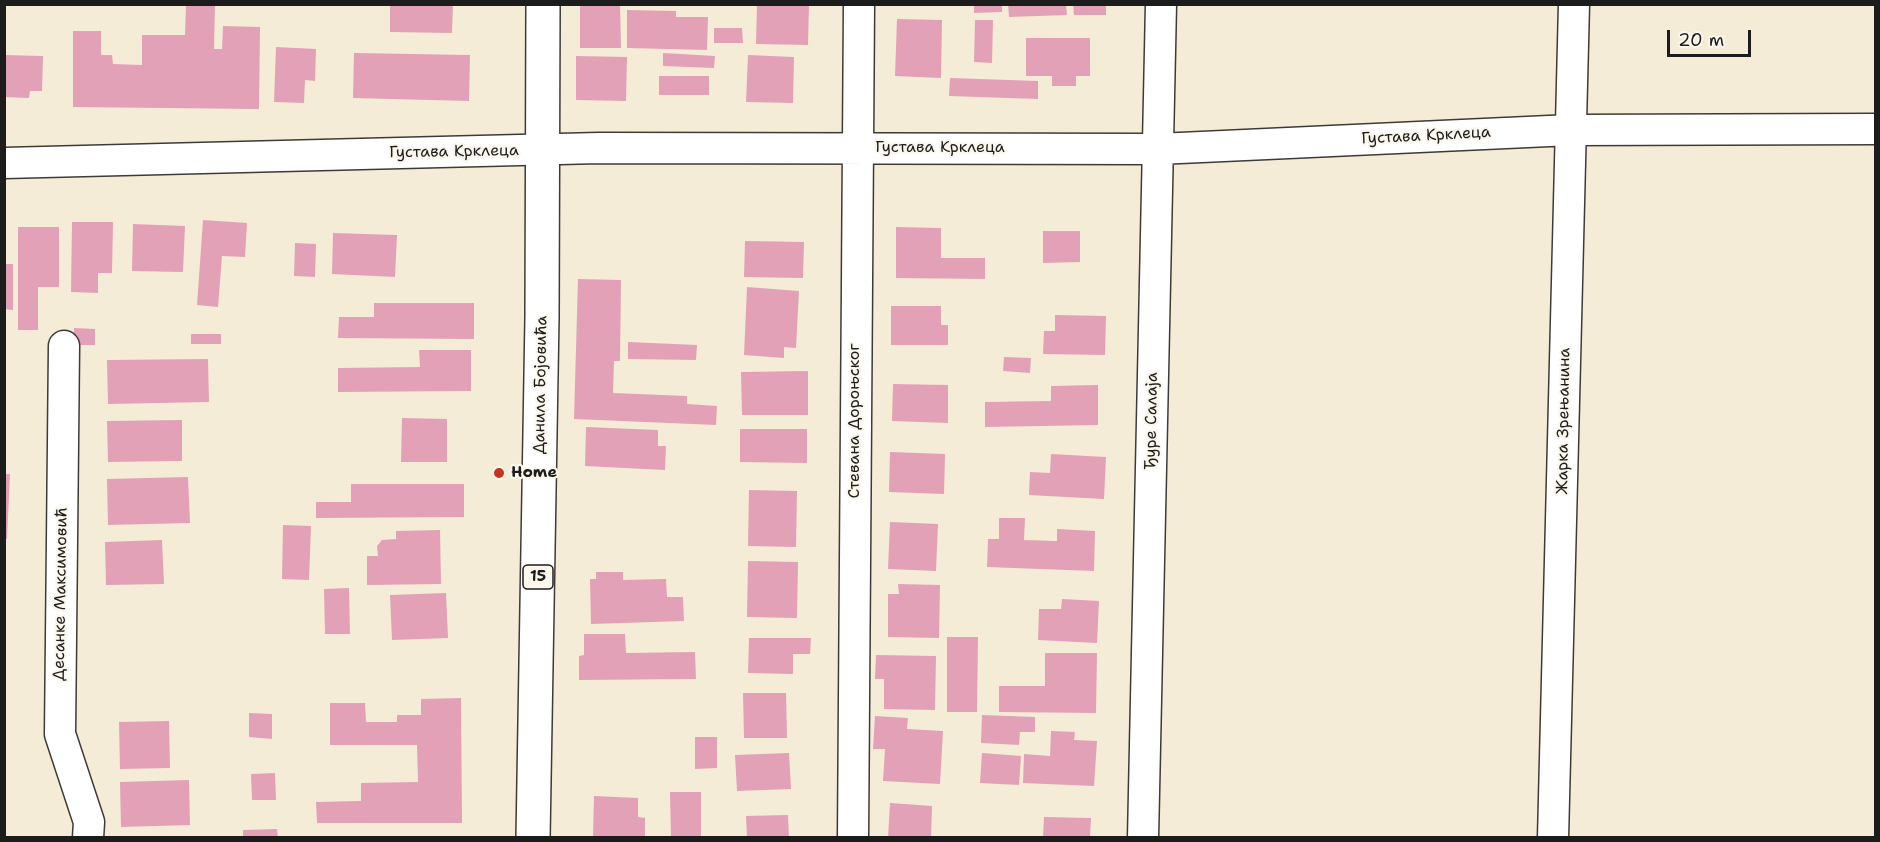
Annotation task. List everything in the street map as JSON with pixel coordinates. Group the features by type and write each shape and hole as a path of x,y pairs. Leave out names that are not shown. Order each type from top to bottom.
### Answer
{"main road":[{"name":"Данила Бојовића","path":"533,837 542,317 543,4"}],"street":[{"name":"Стевана Дороњског","path":"853,837 859,4"},
{"name":"Ђуре Салаја","path":"1143,837 1161,4"},
{"name":"Жарка Зрењанина","path":"1553,837 1574,4"},
{"name":"Густава Крклеца","path":"4,162 542,150 1158,148 1571,130 1875,129"},
{"name":"Десанке Максимовић","path":"64,346 60,734 89,822 88,837"}],"building":[{"path":"186,4 215,4 214,49 222,49 223,26 260,27 259,109 73,107 73,31 101,31 101,55 112,55 113,64 142,65 142,35 185,35"},
{"path":"390,4 453,4 452,33 390,32"},
{"path":"580,4 620,4 621,48 580,48"},
{"path":"757,4 809,4 808,45 756,44"},
{"path":"974,4 1002,4 1002,12 974,13"},
{"path":"1008,4 1066,4 1067,15 1009,17"},
{"path":"1073,4 1106,4 1106,15 1074,15"},
{"path":"627,10 676,11 676,17 708,17 707,50 627,48"},
{"path":"897,19 942,20 941,78 895,76"},
{"path":"975,20 993,20 992,63 974,62"},
{"path":"714,28 742,28 743,43 714,43"},
{"path":"1026,38 1090,38 1090,76 1076,76 1076,86 1052,86 1052,76 1026,76"},
{"path":"276,47 316,49 315,81 305,80 304,103 274,102"},
{"path":"354,53 470,55 469,101 353,98"},
{"path":"663,53 715,56 714,68 663,66"},
{"path":"4,55 43,56 42,91 30,91 29,98 4,97"},
{"path":"748,55 794,57 793,103 746,102"},
{"path":"576,56 627,57 626,101 576,100"},
{"path":"659,76 709,76 709,95 659,95"},
{"path":"950,78 1038,81 1038,99 949,96"},
{"path":"203,220 247,223 245,257 222,256 218,307 197,305"},
{"path":"72,222 113,222 112,273 98,273 98,293 71,292"},
{"path":"133,224 185,226 183,272 132,271"},
{"path":"18,227 59,227 59,287 38,287 38,330 18,330"},
{"path":"896,227 941,228 941,258 985,258 985,279 896,278"},
{"path":"1043,231 1080,231 1080,262 1043,263"},
{"path":"333,233 397,235 395,277 332,274"},
{"path":"745,241 804,242 803,278 744,277"},
{"path":"295,243 316,244 315,277 294,276"},
{"path":"4,264 13,264 13,310 4,309"},
{"path":"578,279 621,280 620,361 614,361 613,393 687,396 687,404 717,406 716,425 574,419"},
{"path":"747,287 799,291 796,348 784,347 784,358 744,355"},
{"path":"374,303 474,303 474,339 338,338 339,317 374,317"},
{"path":"891,306 941,306 941,325 948,325 948,345 891,345"},
{"path":"1055,315 1106,316 1105,355 1043,354 1044,331 1055,331"},
{"path":"74,328 95,329 95,345 74,345"},
{"path":"191,334 221,334 221,344 191,344"},
{"path":"628,342 697,345 696,360 628,359"},
{"path":"419,350 471,350 471,391 338,392 338,368 420,367"},
{"path":"1004,357 1031,358 1030,373 1003,371"},
{"path":"208,359 209,402 108,404 107,360"},
{"path":"808,371 808,415 742,415 741,372"},
{"path":"893,384 948,385 948,423 892,421"},
{"path":"1098,385 1098,425 985,427 985,402 1051,401 1051,386"},
{"path":"402,418 447,419 447,462 401,462"},
{"path":"182,420 182,461 108,462 107,421"},
{"path":"586,427 658,430 658,446 666,446 665,470 585,466"},
{"path":"740,429 807,429 807,463 740,462"},
{"path":"890,452 945,454 944,494 889,492"},
{"path":"1051,454 1106,457 1104,499 1029,495 1030,472 1050,473"},
{"path":"4,474 10,474 7,539 4,539"},
{"path":"188,477 190,523 108,525 107,479"},
{"path":"351,484 464,484 464,517 316,518 316,502 351,502"},
{"path":"749,490 797,491 796,547 748,546"},
{"path":"999,518 1025,518 1024,540 1057,541 1057,529 1095,531 1094,571 987,567 988,539 999,539"},
{"path":"890,522 938,524 936,571 888,569"},
{"path":"283,525 311,526 309,580 282,579"},
{"path":"440,530 441,584 367,585 367,556 378,556 377,546 382,540 396,539 396,531"},
{"path":"162,540 164,584 106,585 105,542"},
{"path":"748,561 798,562 797,618 747,617"},
{"path":"596,572 623,572 623,580 666,579 667,597 683,597 684,621 591,624 590,579 596,579"},
{"path":"898,584 940,585 939,638 888,637 888,594 899,594"},
{"path":"349,588 350,634 325,634 324,589"},
{"path":"446,593 448,638 392,640 390,595"},
{"path":"1062,599 1099,601 1097,643 1038,640 1039,609 1061,609"},
{"path":"584,634 625,634 626,653 695,652 696,679 579,680 579,656 584,655"},
{"path":"947,637 978,637 977,712 947,712"},
{"path":"749,638 811,638 810,654 793,654 793,674 748,673"},
{"path":"1045,653 1097,653 1096,713 999,712 999,686 1045,686"},
{"path":"876,655 936,656 935,710 884,709 884,679 875,679"},
{"path":"743,693 786,693 787,738 744,738"},
{"path":"461,698 462,823 317,823 316,802 361,801 361,783 418,782 417,745 330,745 330,703 365,703 366,722 397,722 397,715 421,715 421,699"},
{"path":"249,713 272,714 272,739 249,737"},
{"path":"982,715 1035,717 1035,732 1020,732 1019,745 981,743"},
{"path":"875,716 908,718 907,729 943,731 940,784 883,781 885,749 873,749"},
{"path":"169,721 170,768 120,769 119,722"},
{"path":"1051,731 1075,732 1074,740 1097,741 1094,786 1023,783 1024,754 1050,756"},
{"path":"695,737 717,737 717,768 695,769"},
{"path":"789,753 791,789 737,791 735,755"},
{"path":"982,753 1021,756 1019,785 980,783"},
{"path":"275,773 276,800 252,800 251,774"},
{"path":"189,780 190,825 121,827 120,782"},
{"path":"670,792 701,792 701,838 671,838"},
{"path":"594,796 638,798 638,817 645,818 645,838 593,838"},
{"path":"890,803 932,806 931,838 888,838"},
{"path":"788,815 789,838 747,838 746,816"},
{"path":"1044,817 1091,818 1090,838 1043,838"},
{"path":"277,829 278,838 243,838 243,830"}],"place":[{"name":"Home","path":"499,473"}]}
